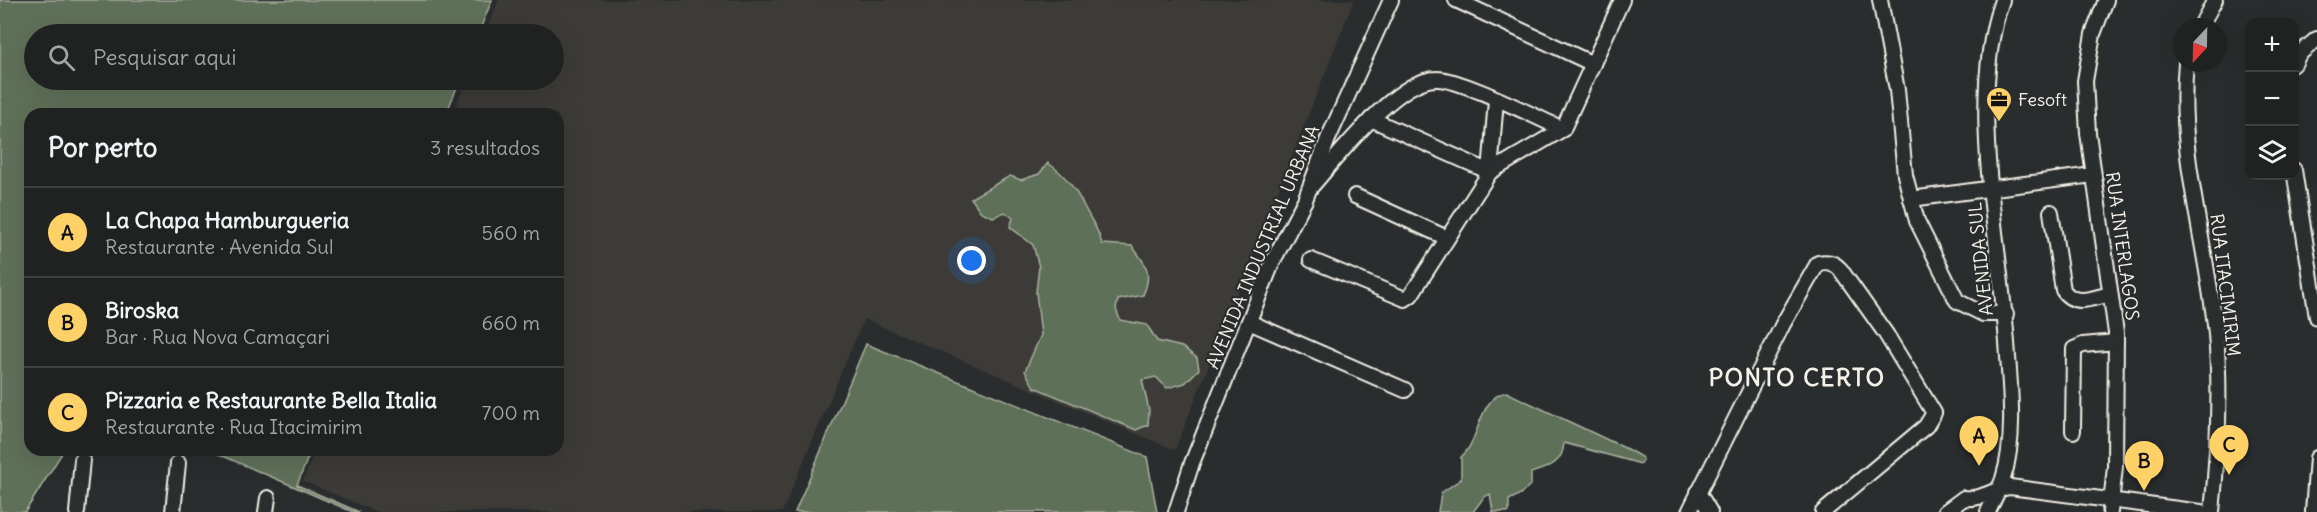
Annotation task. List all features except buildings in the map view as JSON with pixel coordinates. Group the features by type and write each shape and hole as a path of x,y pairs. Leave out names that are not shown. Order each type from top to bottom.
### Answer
{"street":[{"name":"AVENIDA INDUSTRIAL URBANA","path":"1176,512 1188,474 1273,261 1310,188 1325,148 1391,0"},
{"path":"1456,0 1593,64"},
{"path":"1311,260 1406,299 1411,295 1490,172 1563,129 1622,0"},
{"path":"1880,0 1893,59 1905,175 1911,200 1931,253 1957,301 1983,314 2006,314"},
{"name":"AVENIDA SUL","path":"1988,512 1999,489 2006,466 2010,430 2006,314 1986,110 1988,57 2002,0"},
{"name":"RUA INTERLAGOS","path":"2106,0 2093,34 2085,81 2093,175 2116,342 2118,394 2111,506"},
{"path":"2205,18 2215,0"},
{"path":"2299,54 2317,39"},
{"name":"RUA ITACIMIRIM","path":"2185,72 2183,95 2188,147 2216,333 2219,416 2212,512"},
{"path":"1310,188 1371,119 1399,95 1419,83 1435,78 1452,81 1563,129"},
{"path":"1490,172 1496,100"},
{"path":"1371,119 1490,172"},
{"path":"1325,148 1334,153 1344,151"},
{"path":"1911,200 1992,187 2093,175"},
{"path":"2296,180 2317,317"},
{"path":"1356,196 1447,238"},
{"path":"2051,212 2063,290 2066,295 2079,301 2110,294"},
{"path":"1689,512 1783,324 1818,263 1834,263 1886,334 1934,413 1926,426 1823,512"},
{"path":"1249,322 1405,390"},
{"path":"2073,431 2074,349 2083,345 2116,342"},
{"path":"2313,512 2317,458"},
{"path":"76,512 82,460"},
{"path":"173,512 178,463"},
{"path":"1945,512 1964,498 1979,499 1999,489 2010,487 2111,506 2201,512"},
{"path":"1698,492 1710,512"}],"shaded area":[{"path":"499,0 1354,0 1175,450 864,319 782,512 377,512 303,481 313,456 564,456 564,108 455,108 463,90 564,90 564,24 489,24"}],"green space":[{"path":"0,0 492,0 482,24 24,24 24,90 456,90 448,108 24,108 24,456 60,456 25,512 0,512"},
{"path":"1048,163 1066,178 1075,190 1102,244 1132,246 1144,263 1148,274 1143,295 1118,300 1116,309 1120,320 1147,325 1157,341 1182,347 1197,358 1199,369 1185,383 1167,388 1156,377 1142,380 1149,410 1148,425 1136,430 1034,387 1025,371 1041,335 1036,292 1039,267 1033,245 1010,227 1013,218 1005,212 993,217 981,212 971,198 1010,176 1021,180 1039,174"},
{"path":"866,344 1147,457 1157,512 795,512"},
{"path":"1506,392 1627,449 1643,458 1641,464 1564,443 1558,460 1550,466 1531,473 1531,484 1521,494 1509,500 1509,512 1493,512 1490,494 1484,497 1473,512 1438,512 1441,493 1461,479 1461,457 1472,441 1484,411 1497,396"},
{"path":"223,456 309,456 297,485 359,512 353,512"}],"place":[{"name":"Fesoft","path":"1999,123"},
{"name":"La Chapa Hamburgueria","path":"1979,466"},
{"name":"Pizzaria e Restaurante Bella Italia","path":"2229,475"},
{"name":"Biroska","path":"2144,491"}],"district":[{"name":"PONTO CERTO","path":"1797,378"}]}
